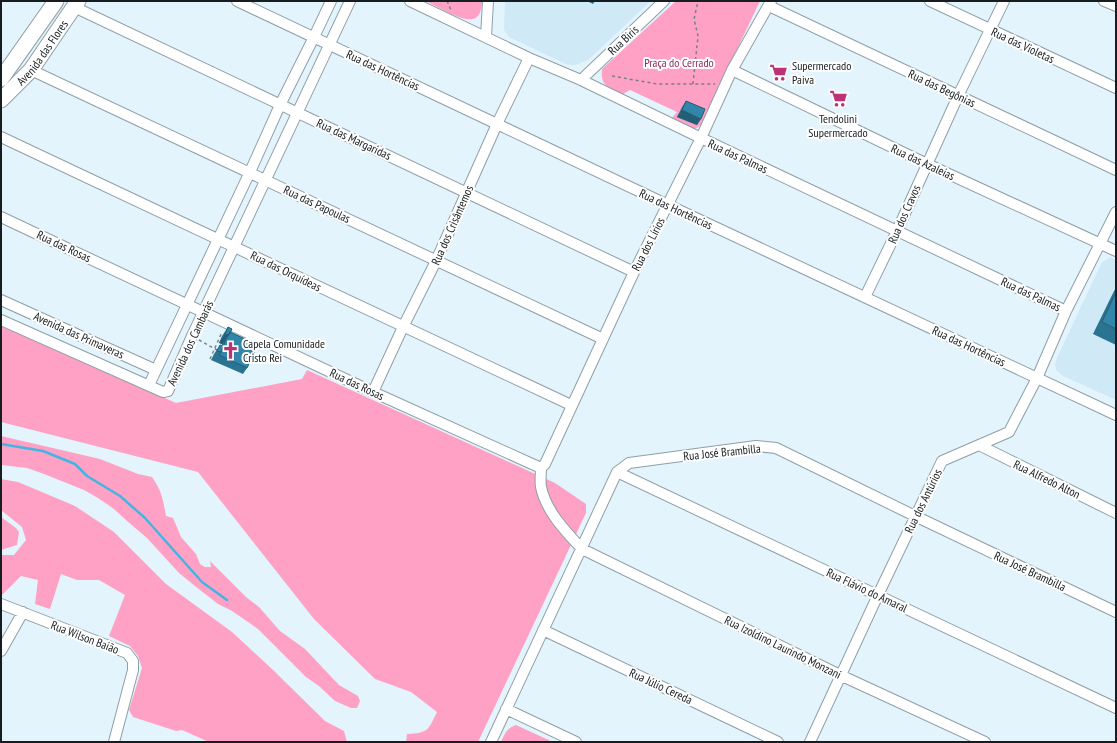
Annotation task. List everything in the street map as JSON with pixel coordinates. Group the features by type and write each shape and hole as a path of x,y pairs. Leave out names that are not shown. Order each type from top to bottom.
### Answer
{"main road":[{"name":"Avenida das Flores","path":"1,79 56,1"},
{"name":"Avenida das Flores","path":"1,100 31,70 76,4"}],"street":[{"name":"Rua das Hortências","path":"237,1 1116,415"},
{"name":"Avenida dos Cambarás","path":"331,1 280,105 219,239 149,385 163,392 168,391 192,336 267,180 350,1"},
{"name":"Rua das Palmas","path":"410,1 529,58 581,80 1066,311"},
{"path":"486,37 488,1"},
{"name":"Rua Biris","path":"581,80 664,1"},
{"name":"Rua das Violetas","path":"930,1 1116,88"},
{"name":"Rua dos Cravos","path":"865,297 897,231 958,96 1004,1"},
{"path":"1104,1 1116,6"},
{"name":"Rua das Margaridas","path":"76,4 280,105 634,272"},
{"name":"Rua dos Lírios","path":"541,468 545,464 571,405 634,272 701,138 732,70 770,4"},
{"name":"Rua das Begônias","path":"770,4 958,96 1116,170"},
{"name":"Rua dos Crisântemos","path":"373,392 436,261 497,124 529,58"},
{"name":"Rua das Papoulas","path":"31,70 603,339"},
{"name":"Rua das Azaleias","path":"732,70 927,164 1116,252"},
{"name":"Rua das Orquídeas","path":"1,137 571,405"},
{"name":"Rua dos Antúrios","path":"810,742 840,675 942,461 1009,432 1037,378 1066,311 1116,212"},
{"name":"Rua das Rosas","path":"1,216 373,392 541,468"},
{"name":"Avenida das Primaveras","path":"1,300 156,370"},
{"path":"14,326 21,310"},
{"name":"Avenida das Primaveras","path":"1,320 149,385"},
{"name":"Rua Alfredo Alton","path":"979,445 1116,513"},
{"name":"Rua José Brambilla","path":"617,472 629,463 756,446 776,448 1116,612"},
{"path":"541,468 541,486 549,509 564,530 582,549"},
{"path":"491,742 617,472"},
{"name":"Rua Flávio do Amaral","path":"617,472 1116,708"},
{"name":"Rua Izoldino Laurindo Monzani","path":"582,549 840,675 985,742"},
{"name":"Rua Wilson Baião","path":"1,604 127,653 132,661 133,670 114,742"},
{"path":"1,651 23,612"},
{"name":"Rua Júlio Cereda","path":"543,630 778,742"},
{"path":"506,709 576,742"}],"path":[{"path":"446,11 453,14 447,1"},
{"path":"693,84 698,36 694,18 698,1"},
{"path":"612,76 658,84 720,84"},
{"path":"210,359 227,323"},
{"path":"192,336 219,350"}],"shaded area":[{"path":"505,1 651,1 588,60 575,65 568,65 509,37 504,30"},
{"path":"1110,257 1116,260 1116,400 1063,376 1056,370 1055,365 1102,262"}],"green space":[{"path":"426,1 482,1 481,9 477,17 468,19 449,13"},
{"name":"Praça do Cerrado","path":"676,1 760,1 701,125 695,129 672,118 677,112 630,90 623,94 606,86 602,80 602,69"},
{"path":"1,325 176,403 302,379 307,370 555,483 586,504 586,513 478,742 406,742 407,734 420,733 427,729 432,723 437,712 411,692 375,679 314,619 198,472 1,422"},
{"path":"1,436 100,459 138,474 152,477 160,491 166,516 173,518 181,537 196,554 200,564 205,567 211,567 210,561 246,597 259,607 280,631 305,649 339,685 358,696 360,701 357,708 351,708 335,701 319,686 306,677 258,629 232,611 218,604 179,573 147,538 114,509 98,498 84,490 27,468 1,465"},
{"path":"1,479 18,482 75,506 114,532 166,584 232,632 325,721 344,731 347,742 209,742 182,730 176,731 133,717 129,710 142,668 138,656 130,646 109,636 125,595 99,580 77,580 61,574 50,609 35,604 38,580 21,576 1,596 1,555 14,555 26,540 22,527 1,510"},
{"path":"1,517 19,532 17,545 1,550"},
{"path":"516,725 553,742 501,742 507,731"}],"building":[{"path":"686,101 705,109 701,119 682,110"},
{"path":"1116,292 1116,329 1102,322"},
{"path":"228,327 232,329 229,335 225,334"},
{"path":"230,332 258,345 247,368 219,355"},
{"path":"220,345 224,346 221,352 217,351"}],"waterway":[{"path":"1,444 43,451 75,464 87,476 120,496 145,518 202,582 227,600"}],"place":[{"name":"Supermercado Paiva","path":"779,72"},
{"name":"Tendolini Supermercado","path":"838,99"},
{"name":"Capela Comunidade Cristo Rei","path":"230,350"}]}
